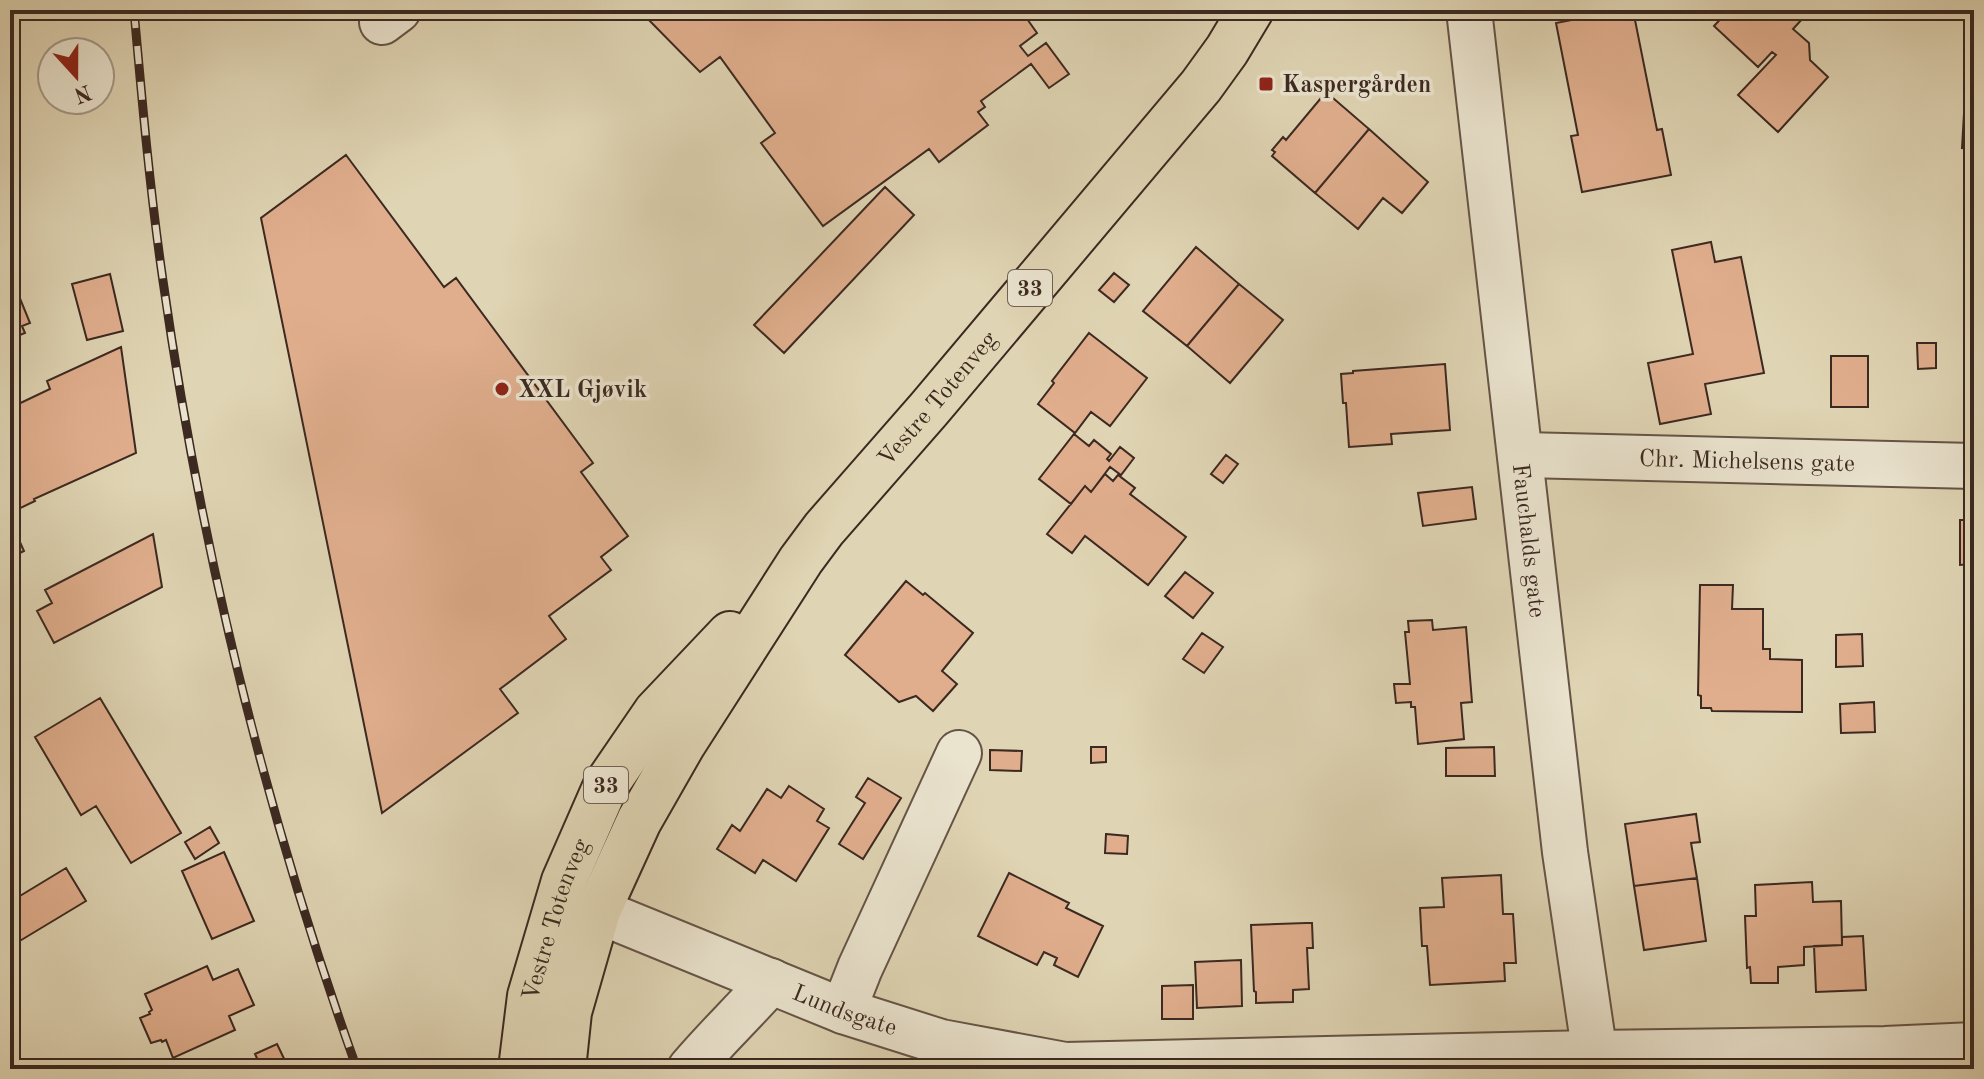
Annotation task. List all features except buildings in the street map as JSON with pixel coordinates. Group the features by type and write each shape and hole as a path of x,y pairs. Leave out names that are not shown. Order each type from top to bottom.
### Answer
{"main road":[{"name":"Vestre Totenveg","path":"563,1069 569,1012 598,911 639,821 683,744 801,560 824,529 1201,86 1251,10"},
{"name":"Vestre Totenveg","path":"521,1069 530,996 564,881 606,785 656,712 801,560"}],"street":[{"name":"Fauchalds gate","path":"1469,10 1565,852 1595,1061"},
{"name":"Chr. Michelsens gate","path":"1521,455 1974,466"},
{"path":"843,1011 959,753"},
{"name":"Lundsgate","path":"598,911 843,1011 941,1042 1065,1065 1595,1061 1974,1045"},
{"name":"Lundsgate","path":"690,1069 771,981"}],"railway":[{"path":"134,10 163,281 217,581 266,779 324,973 357,1069"}],"place":[{"name":"Kaspergården","path":"1266,84"},
{"name":"XXL Gjøvik","path":"502,389"}]}
